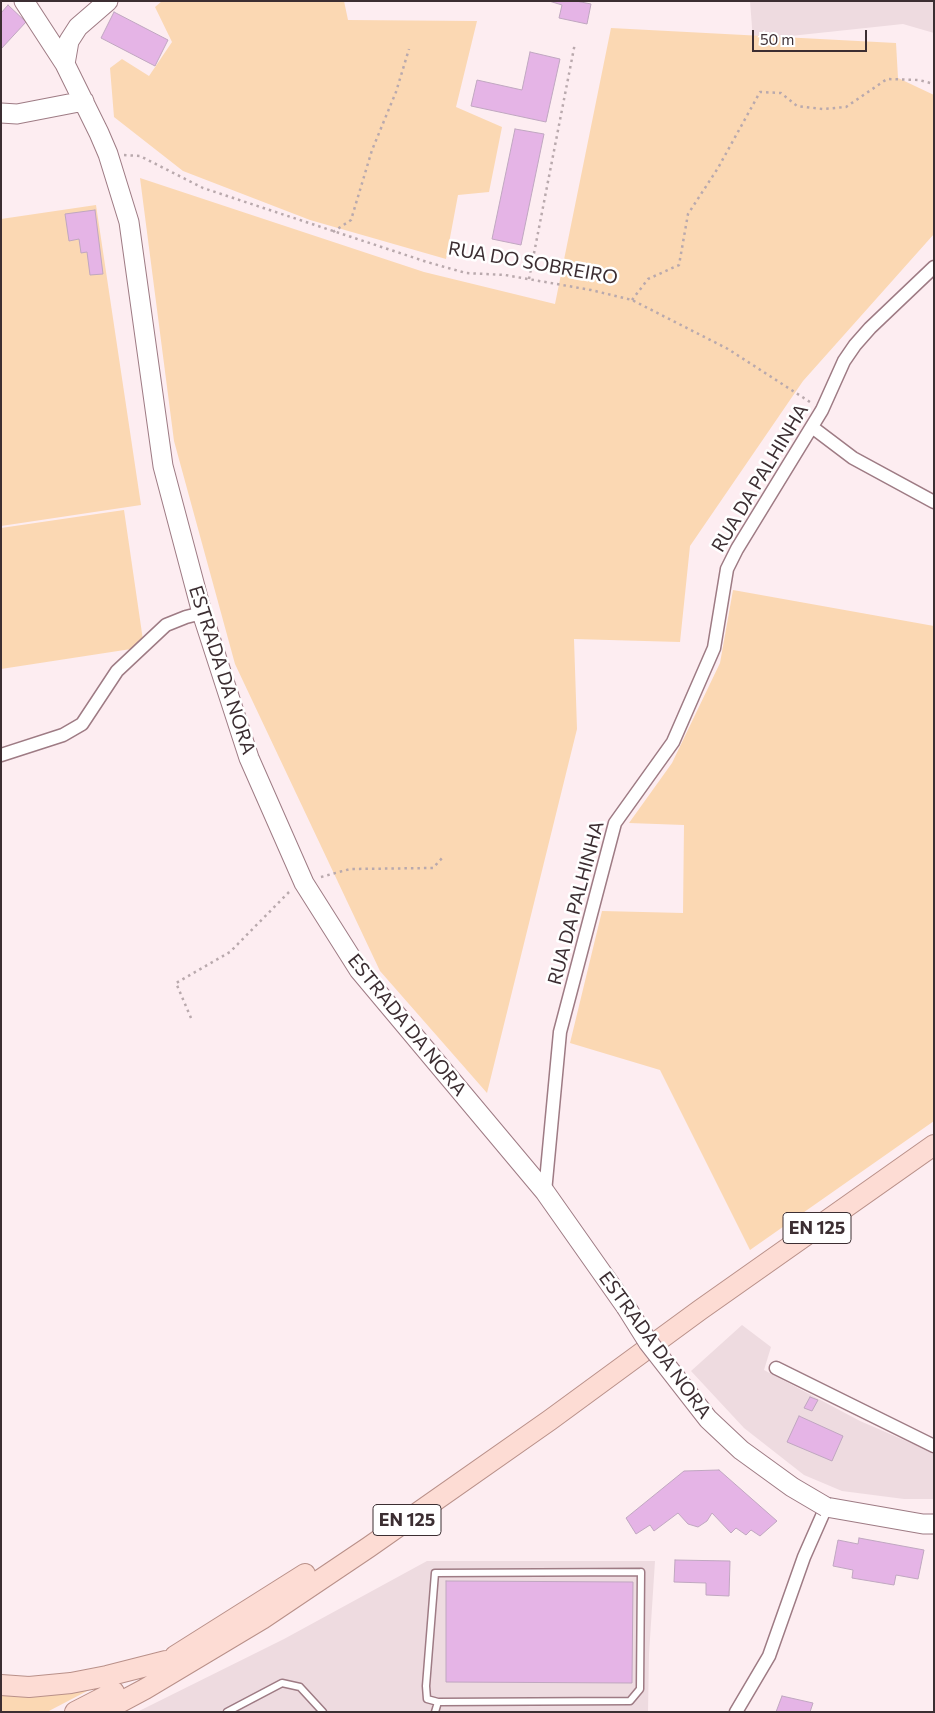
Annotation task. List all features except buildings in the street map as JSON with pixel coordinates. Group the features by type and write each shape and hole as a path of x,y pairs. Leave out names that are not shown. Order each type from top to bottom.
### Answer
{"main road":[{"name":"EN 125","path":"102,1712 145,1690 287,1602 369,1547 934,1145"},
{"name":"EN 125","path":"75,1712 134,1682 314,1569 546,1411 700,1310"},
{"path":"1,1685 29,1687 71,1683 166,1661"}],"street":[{"name":"ESTRADA DA NORA","path":"24,1 64,64 84,101 108,154 129,222 163,466 202,614 249,758 304,883 359,970 545,1192 648,1342 708,1419 741,1450 792,1487 826,1507 923,1524 934,1524"},
{"path":"64,64 69,41 78,27 108,1"},
{"path":"40,25 63,29 78,27"},
{"path":"1,114 17,114 84,101"},
{"name":"RUA DA PALHINHA","path":"545,1192 560,1032 615,823 673,742 714,648 727,569 737,549 822,410 844,361 854,345 934,267"},
{"path":"812,427 853,458 934,502"},
{"path":"1,755 63,735 82,724 117,671 166,625 186,617 202,614"},
{"path":"776,1368 934,1446"},
{"path":"736,1712 770,1656 804,1557 826,1507"}],"lane":[{"path":"640,1572 640,1689 630,1701 438,1702 427,1699 426,1686 435,1573 640,1572"},
{"path":"228,1712 282,1683 300,1687 323,1712"},
{"path":"435,1712 438,1702"}],"path":[{"path":"529,279 575,43"},
{"path":"333,232 351,220 372,150 396,92 409,49"},
{"path":"632,300 648,279 680,265 688,214 718,168 760,92 781,93 797,106 823,109 846,107 888,79 919,80 934,84"},
{"name":"RUA DO SOBREIRO","path":"108,154 140,156 203,188 333,232 466,273 505,275 591,290 632,300 728,349 822,410"},
{"path":"191,1018 176,984 230,952 293,888 350,869 433,868 443,857"}],"shaded area":[{"path":"162,1 344,1 348,20 477,21 456,107 502,127 489,192 458,195 446,259 310,220 183,171 114,117 110,68 122,59 149,76 172,42 155,7"},
{"path":"750,1 934,1 934,33 903,24 753,40"},
{"path":"611,28 896,43 898,78 934,95 934,234 803,381 690,546 680,642 574,639 577,729 487,1093 380,971 235,664 174,441 140,178 424,272 555,304"},
{"path":"96,205 141,505 1,526 1,219"},
{"path":"124,510 144,647 1,669 1,528"},
{"path":"733,590 934,626 934,1121 750,1250 660,1070 570,1043 602,911 683,913 684,825 629,823 672,763 720,663"},
{"path":"742,1325 771,1347 764,1370 860,1421 934,1453 934,1499 904,1499 842,1491 804,1475 744,1428 691,1371"},
{"path":"427,1561 655,1561 649,1654 648,1712 137,1712 284,1639"},
{"path":"88,1686 91,1689 47,1712 1,1712 1,1690"}]}
